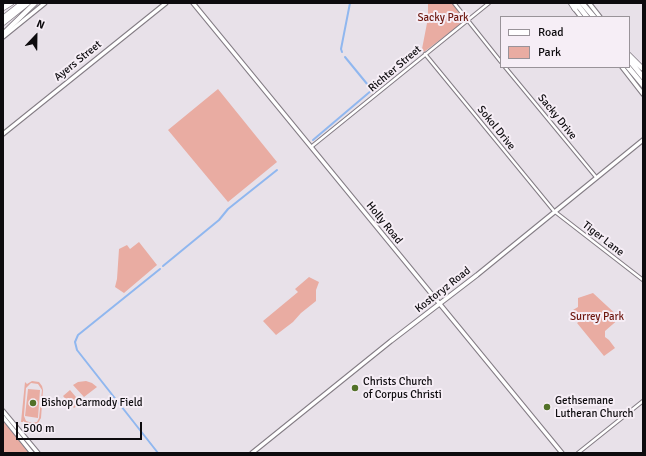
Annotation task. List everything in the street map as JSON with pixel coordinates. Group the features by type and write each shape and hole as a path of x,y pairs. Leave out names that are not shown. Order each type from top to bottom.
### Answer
{"highway":[{"path":"3,8 11,3"},
{"path":"3,18 22,3"},
{"path":"3,23 28,3"},
{"path":"3,35 35,3"},
{"path":"570,3 575,9"},
{"path":"576,3 592,16"},
{"path":"582,3 592,16"},
{"path":"630,54 642,68"},
{"path":"630,61 643,77"},
{"path":"629,68 643,85"}],"main road":[{"path":"3,35 45,3"},
{"name":"Ayers Street","path":"3,134 166,3"},
{"name":"Holly Road","path":"193,3 562,453"},
{"path":"589,3 599,16"},
{"path":"575,9 580,16"},
{"path":"623,68 643,94"},
{"name":"Kostoryz Road","path":"252,453 643,140"},
{"path":"430,312 438,310 446,312"},
{"path":"3,411 35,452"},
{"path":"3,417 35,452"}],"street":[{"path":"454,3 500,61"},
{"name":"Richter Street","path":"311,147 489,3"},
{"name":"Sokol Drive","path":"425,54 554,211"},
{"name":"Sacky Drive","path":"506,68 596,177"},
{"name":"Tiger Lane","path":"554,211 561,218 643,280"},
{"path":"578,453 643,401"}],"green space":[{"name":"Sacky Park","path":"428,3 452,3 466,20 424,52 422,49 428,18"},
{"path":"218,89 277,162 228,202 168,130"},
{"path":"139,242 157,265 124,293 115,287 119,249 127,245 130,249"},
{"path":"309,277 319,282 316,290 316,301 276,335 263,321 298,292 295,289"},
{"name":"Surrey Park","path":"593,293 620,318 605,331 605,337 615,348 604,356 577,323 581,320 573,310 578,307 578,298"},
{"path":"32,381 39,382 43,390 41,418 38,423 32,425 23,421 21,422 25,382 27,384","holes":["31,383 38,384 42,390 39,418 37,422 32,423 26,421 24,416 26,388"]},
{"path":"86,381 97,387 84,397 73,385 78,382"},
{"name":"Bishop Carmody Field","path":"28,389 40,390 38,418 25,416"},
{"path":"70,390 81,403 74,408 63,396"},
{"path":"3,421 29,453 3,453"}],"waterway":[{"path":"342,52 341,49 350,3"},
{"path":"313,140 372,90 345,57"},
{"path":"163,266 219,220 228,209 277,170"},
{"path":"158,453 77,350 75,342 78,335 160,269"}],"place":[{"name":"Christs Church of Corpus Christi","path":"355,388"},
{"name":"Bishop Carmody Field","path":"33,403"},
{"name":"Gethsemane Lutheran Church","path":"547,407"}]}
